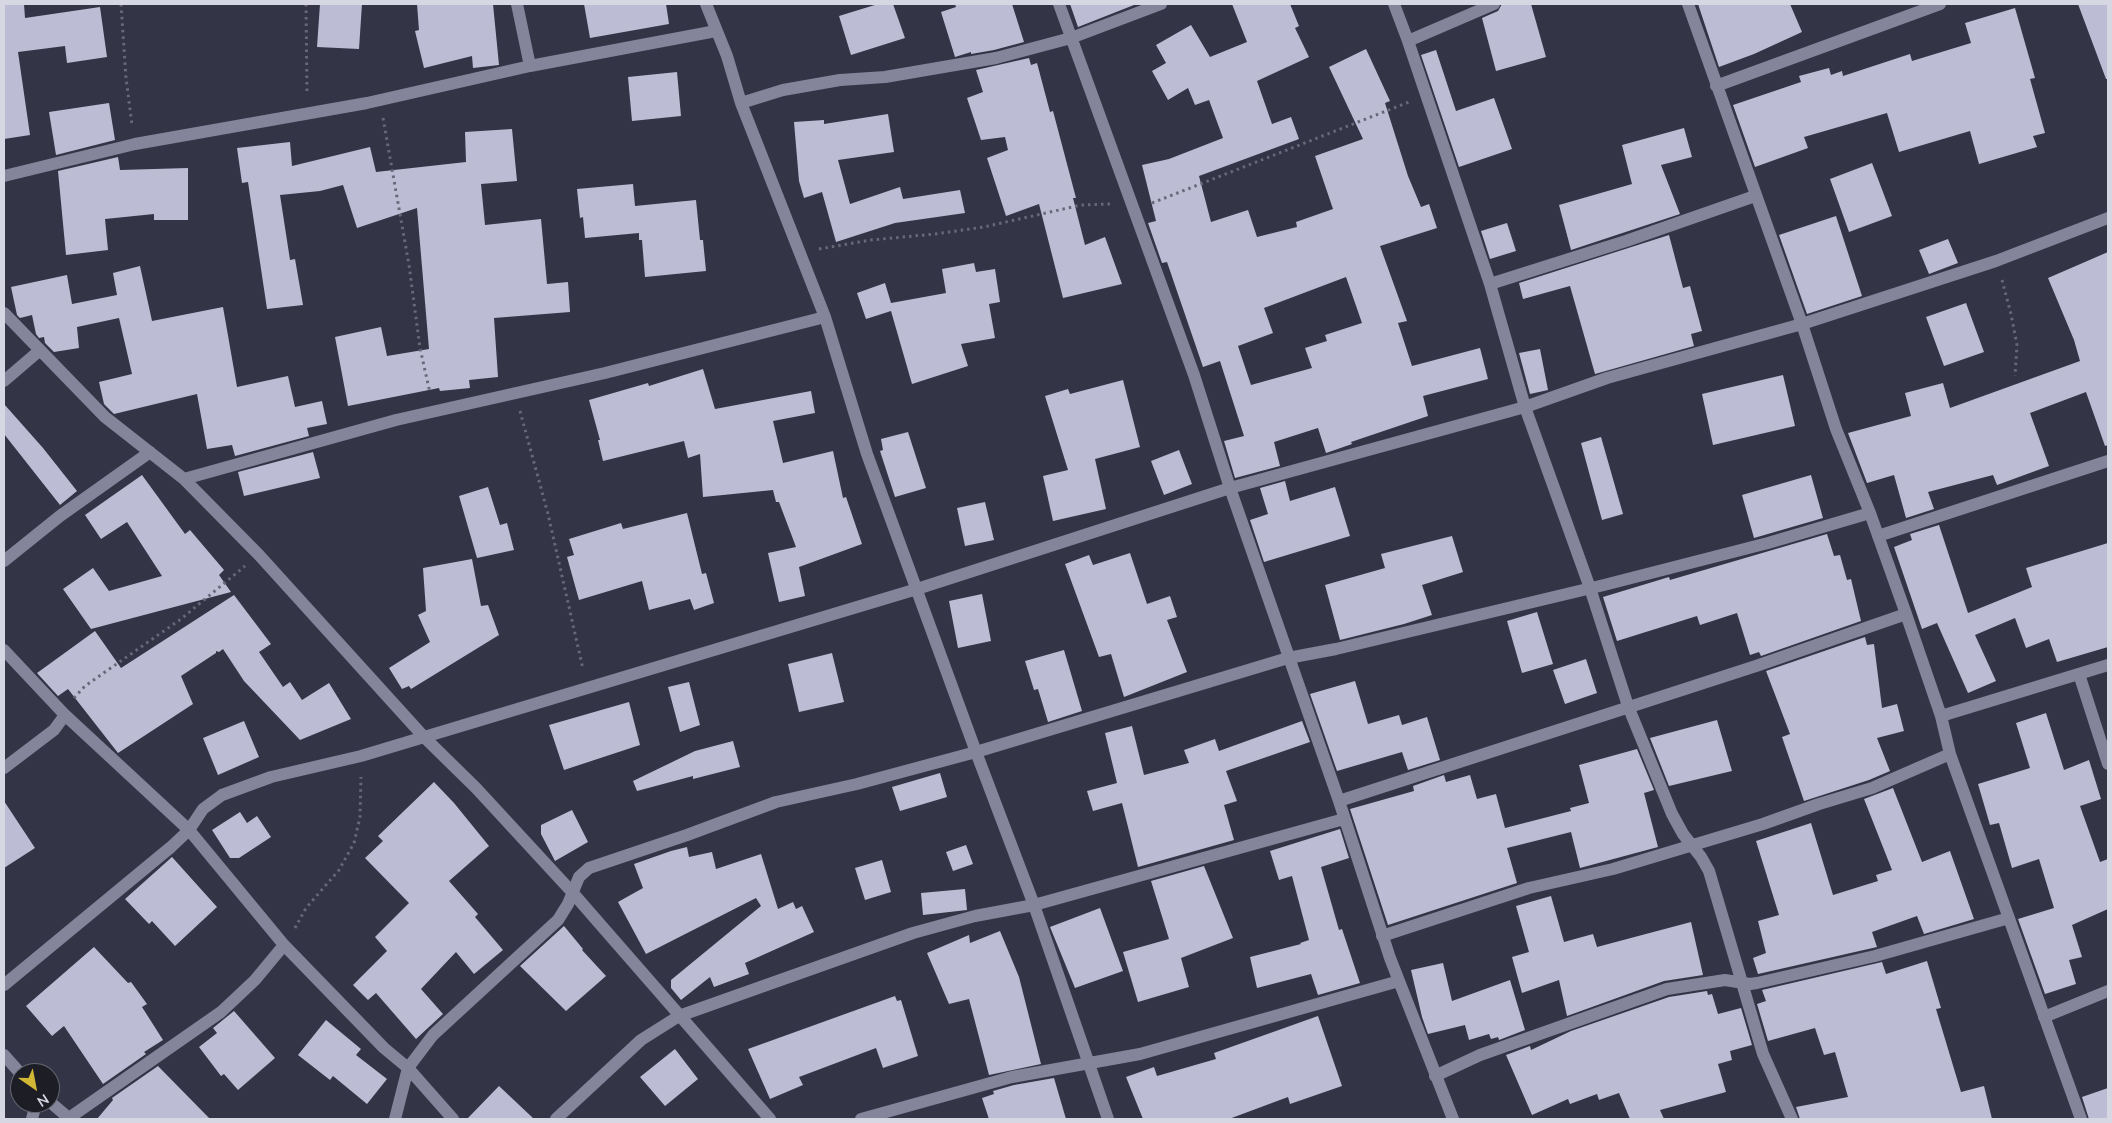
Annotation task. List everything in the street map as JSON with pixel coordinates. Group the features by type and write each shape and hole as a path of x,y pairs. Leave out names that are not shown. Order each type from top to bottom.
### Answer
{"street":[{"path":"517,4 530,66"},
{"path":"706,4 727,56 741,103 825,317 867,454 1034,905 1108,1119"},
{"path":"1059,4 1194,374 1230,488 1339,801 1382,936 1452,1119"},
{"path":"741,103 783,90 840,80 885,77 996,58 1071,38 1161,4"},
{"path":"1394,4 1490,284 1525,407 1590,588 1628,706 1672,814 1709,871 1763,1054 1792,1119"},
{"path":"1408,41 1494,4"},
{"path":"1688,4 1802,324 1836,429 1870,512 1906,614 1940,716 1950,754 2080,1119"},
{"path":"1716,86 1914,9 1940,4"},
{"path":"4,176 135,144 380,100 530,66 716,31"},
{"path":"1490,284 1626,241 1756,196"},
{"path":"4,985 171,847 189,830 204,809 222,795 272,777 361,756 917,588 1230,488 1525,407 1607,378 1802,324 1996,261 2108,218"},
{"path":"4,313 105,417 184,479 259,555 424,737 476,788 572,892 770,1119"},
{"path":"184,479 396,420 605,373 825,317"},
{"path":"4,381 39,351"},
{"path":"4,561 60,516 150,452"},
{"path":"1878,536 2108,461"},
{"path":"394,1119 408,1068 433,1035 558,920 568,904 579,877 589,868 776,802 857,784 976,752 1288,658 1355,644 1768,544 1870,512"},
{"path":"1339,801 1756,666 1906,614"},
{"path":"4,650 65,715 189,830 284,945 384,1048 408,1068 453,1119"},
{"path":"1940,716 2108,666"},
{"path":"2079,674 2108,764"},
{"path":"4,768 54,730 65,715"},
{"path":"1382,936 1530,888 1613,869 1763,824 1872,788 1950,754"},
{"path":"556,1119 641,1040 679,1016 913,933 975,916 1034,905 1344,819"},
{"path":"1435,1076 1480,1055 1667,989 1724,980 1757,983 1876,956 2009,918"},
{"path":"69,1119 221,1012 256,980 284,945"},
{"path":"861,1119 1012,1077 1140,1054 1399,981"},
{"path":"2044,1017 2108,991"}],"path":[{"path":"120,4 126,78 135,144"},
{"path":"306,4 308,114"},
{"path":"380,100 406,246 420,348 434,411"},
{"path":"1996,261 2011,314 2017,346 2015,376"},
{"path":"515,393 548,514 558,566 588,688"},
{"path":"65,715 71,702 85,686 181,620 259,555"},
{"path":"284,945 306,908 339,870 354,843 360,817 361,756"}],"building":[{"path":"4,4 24,4 25,18 100,7 107,57 67,63 65,46 18,52 30,135 4,139"},
{"path":"320,4 362,4 359,49 317,47"},
{"path":"417,4 493,4 499,65 473,68 472,56 424,68 415,31 419,30"},
{"path":"584,4 666,4 669,24 590,38"},
{"path":"878,4 893,4 905,38 851,55 839,16"},
{"path":"955,4 1012,4 1024,42 955,57 941,12 956,7"},
{"path":"1070,4 1134,4 1134,5 1078,27"},
{"path":"1232,4 1290,4 1299,26 1295,28 1309,57 1257,81 1272,124 1291,117 1299,139 1199,176 1211,222 1248,210 1257,237 1297,227 1296,222 1333,209 1315,156 1363,139 1329,67 1366,49 1390,101 1385,103 1408,176 1421,207 1429,204 1437,228 1380,246 1407,321 1398,323 1412,366 1480,348 1488,379 1423,396 1428,416 1351,442 1352,444 1326,453 1318,428 1274,442 1280,466 1235,478 1224,441 1244,436 1220,361 1203,367 1167,262 1162,263 1148,223 1156,221 1142,165 1169,159 1223,138 1209,100 1195,105 1188,88 1168,100 1152,71 1166,63 1156,45 1191,25 1210,57 1247,42","holes":["1346,277 1362,323 1325,335 1327,341 1305,348 1312,368 1251,385 1238,346 1273,333 1264,308"]},
{"path":"1502,4 1531,4 1546,57 1496,71 1482,18 1498,11"},
{"path":"1698,4 1790,4 1802,32 1754,54 1719,67"},
{"path":"2078,4 2108,4 2108,79 2106,79"},
{"path":"2015,8 2035,78 2030,79 2045,133 2033,136 2037,147 1979,164 1970,131 1899,152 1887,113 1804,137 1808,148 1755,167 1733,105 1801,82 1799,76 1829,68 1831,75 1842,71 1843,76 1910,54 1912,61 1971,43 1965,23"},
{"path":"1436,50 1456,111 1494,98 1512,149 1459,167 1421,55"},
{"path":"1029,58 1031,65 1037,63 1050,112 1053,111 1076,198 1073,198 1085,245 1105,237 1122,284 1063,298 1039,204 1006,216 987,158 1008,150 1005,137 981,140 967,98 983,92 976,70"},
{"path":"677,72 681,116 632,121 628,77"},
{"path":"109,103 115,140 56,155 49,112"},
{"path":"888,114 894,152 838,160 850,204 900,187 903,199 960,190 965,213 895,223 836,242 822,192 804,198 799,181 794,122 824,120 824,124"},
{"path":"1684,128 1692,157 1661,165 1680,214 1571,250 1559,205 1632,184 1622,145"},
{"path":"512,129 517,181 481,184 485,225 541,219 547,284 568,282 570,312 494,318 498,377 469,380 470,388 440,391 439,388 348,406 335,337 381,327 387,356 429,349 417,208 357,228 343,185 320,191 280,195 290,260 295,259 303,305 267,309 248,182 242,183 237,148 290,142 292,166 370,147 376,172 466,162 465,132"},
{"path":"118,157 120,170 188,168 188,220 154,220 154,214 105,219 108,250 66,255 58,171"},
{"path":"1872,163 1892,216 1849,232 1830,179"},
{"path":"633,184 635,206 696,200 700,240 703,240 706,271 645,277 642,240 639,240 639,233 585,238 583,217 580,218 577,189"},
{"path":"1836,216 1862,296 1807,314 1779,235"},
{"path":"1507,223 1516,251 1490,259 1481,231"},
{"path":"1669,235 1683,288 1690,286 1702,331 1691,334 1694,346 1595,374 1570,286 1523,299 1519,283"},
{"path":"1948,239 1958,263 1929,274 1919,250"},
{"path":"2108,252 2108,445 2105,446 2086,392 2030,413 2049,466 1997,485 1993,475 1928,492 1934,509 1906,518 1894,475 1867,483 1848,433 1911,416 1905,393 1943,383 1950,408 2080,361 2074,340 2048,278"},
{"path":"974,263 976,272 995,269 1000,302 989,304 995,338 961,344 968,366 912,384 891,311 866,319 857,293 885,283 891,303 946,293 942,269"},
{"path":"140,266 152,321 223,307 237,387 288,376 295,407 322,401 327,424 307,428 309,436 235,456 232,445 207,449 197,394 114,414 104,404 99,382 132,374 119,318 77,327 79,348 54,352 45,343 44,337 39,338 36,334 32,315 20,318 17,315 11,287 67,275 72,304 117,295 113,273"},
{"path":"1966,303 1984,352 1944,366 1926,317"},
{"path":"1540,349 1548,390 1530,394 1519,353"},
{"path":"703,369 715,409 811,391 815,413 773,421 783,463 833,451 843,498 846,497 862,544 799,567 805,596 779,602 768,553 796,547 779,502 776,502 773,490 703,497 700,454 688,458 684,441 603,461 598,440 600,440 589,400 648,383 649,386"},
{"path":"1783,375 1795,426 1713,445 1702,394"},
{"path":"1123,380 1140,447 1095,459 1106,509 1053,521 1043,476 1068,470 1045,396 1068,389 1070,394"},
{"path":"4,404 43,448 77,491 60,505 4,434"},
{"path":"908,432 926,488 895,497 880,451 883,450 881,439"},
{"path":"1601,437 1623,514 1602,520 1581,443"},
{"path":"1179,450 1192,484 1164,495 1151,461"},
{"path":"313,452 320,478 244,496 238,472"},
{"path":"142,475 185,534 190,530 224,570 219,575 231,592 91,629 63,589 93,568 109,591 162,576 127,522 101,539 85,515"},
{"path":"1811,475 1823,518 1754,538 1742,495"},
{"path":"1285,481 1290,501 1335,487 1350,536 1264,562 1250,520 1268,514 1260,488"},
{"path":"488,487 500,525 507,523 514,550 477,558 459,496"},
{"path":"985,502 994,540 965,546 957,508"},
{"path":"687,513 702,574 706,573 714,603 694,610 690,599 649,610 642,581 579,600 567,557 574,555 569,539 621,523 623,529"},
{"path":"1939,525 1968,613 2032,587 2026,568 2108,543 2108,647 2057,662 2049,639 2026,648 2015,618 1975,635 1996,681 1968,693 1937,623 1922,629 1894,547 1912,540 1910,534"},
{"path":"1827,534 1834,556 1840,555 1847,580 1851,579 1861,621 1761,656 1759,652 1750,655 1737,613 1700,625 1697,616 1617,641 1603,597 1669,577 1670,580"},
{"path":"1452,536 1463,572 1422,585 1432,615 1340,640 1325,585 1385,568 1381,554"},
{"path":"1130,553 1147,604 1170,596 1177,617 1167,620 1187,672 1124,697 1111,654 1099,657 1065,564 1089,555 1093,565"},
{"path":"472,559 481,606 488,605 499,635 411,689 409,686 402,689 389,668 430,642 418,615 426,611 423,568"},
{"path":"982,594 991,641 958,648 949,601"},
{"path":"234,595 271,644 259,652 283,687 290,682 302,700 329,683 351,719 300,740 244,681 223,649 219,652 216,651 216,653 181,676 193,704 118,753 68,689 58,696 37,673 95,631 121,668"},
{"path":"1537,612 1553,664 1522,673 1507,621"},
{"path":"1865,637 1867,645 1874,644 1882,708 1897,704 1904,731 1877,738 1890,771 1869,780 1804,801 1782,737 1790,734 1766,671"},
{"path":"1064,650 1082,711 1048,722 1038,689 1034,690 1025,661"},
{"path":"832,653 844,702 799,712 788,664"},
{"path":"1586,659 1597,693 1565,704 1553,670"},
{"path":"1355,681 1368,724 1399,715 1402,725 1427,717 1440,760 1408,770 1402,752 1337,771 1310,694"},
{"path":"689,682 700,725 680,732 668,687"},
{"path":"629,702 640,745 564,770 549,725"},
{"path":"2046,713 2064,770 2089,760 2101,799 2080,806 2100,862 2108,859 2108,909 2072,925 2082,957 2069,960 2076,984 2045,994 2018,919 2054,908 2039,859 2012,868 1999,823 1990,825 1978,784 2030,768 2016,723"},
{"path":"1717,720 1732,771 1669,786 1650,738"},
{"path":"244,721 259,757 218,775 203,738"},
{"path":"1302,721 1310,742 1226,771 1237,801 1224,805 1234,840 1138,867 1122,803 1093,811 1087,791 1117,783 1105,733 1132,726 1144,775 1189,763 1184,750 1215,739 1219,751"},
{"path":"733,741 740,767 693,779 693,776 637,791 633,781 695,751"},
{"path":"1637,749 1654,790 1644,793 1658,847 1580,868 1571,832 1507,848 1517,883 1388,925 1350,809 1414,791 1413,786 1444,775 1446,782 1470,775 1477,799 1496,794 1505,828 1571,811 1570,808 1589,803 1579,765"},
{"path":"940,773 947,797 900,811 892,787"},
{"path":"434,782 489,846 449,881 478,914 475,917 503,950 474,974 456,952 421,989 443,1014 416,1039 376,993 368,1000 353,985 387,951 375,937 409,903 365,858 383,841 378,836"},
{"path":"1893,788 1922,862 1950,851 1974,919 1924,934 1917,916 1872,932 1877,947 1758,974 1753,958 1766,953 1758,921 1779,915 1756,841 1811,823 1833,895 1878,881 1876,875 1892,870 1864,799"},
{"path":"4,801 35,848 4,868"},
{"path":"572,810 588,842 555,861 541,834 541,825"},
{"path":"240,812 247,823 257,816 271,837 239,858 230,858 212,830"},
{"path":"1340,829 1349,858 1321,867 1339,930 1342,929 1360,983 1318,995 1311,974 1257,988 1250,957 1301,944 1309,940 1292,876 1279,880 1270,851"},
{"path":"966,845 973,864 953,871 946,852"},
{"path":"687,847 689,857 712,852 716,869 761,854 778,909 793,902 796,909 802,906 814,932 745,963 749,974 714,987 710,977 681,1000 671,988 671,980 761,906 756,898 646,954 618,902 643,888 634,864"},
{"path":"172,857 217,907 175,946 152,921 149,924 125,899"},
{"path":"882,860 891,892 865,900 855,868"},
{"path":"1204,866 1233,938 1181,958 1189,987 1138,1002 1123,952 1169,939 1151,881"},
{"path":"965,889 967,910 923,915 921,893"},
{"path":"1551,896 1564,942 1593,934 1597,947 1691,922 1703,975 1664,981 1567,1016 1559,980 1522,993 1512,957 1529,952 1516,906"},
{"path":"1100,908 1123,971 1075,988 1050,927"},
{"path":"564,926 582,950 606,976 566,1011 520,966"},
{"path":"1000,931 1019,977 1041,1064 989,1075 969,999 949,1004 927,953 969,935 970,943"},
{"path":"94,947 128,983 131,982 147,1004 142,1007 163,1040 144,1052 146,1054 103,1084 64,1026 52,1036 26,1006"},
{"path":"1927,961 1941,1008 1936,1009 1961,1092 1984,1086 1992,1119 1800,1119 1796,1107 1848,1097 1835,1052 1824,1055 1815,1028 1768,1041 1757,1004 1766,1001 1762,990 1882,962 1886,974"},
{"path":"1443,963 1452,1001 1510,980 1525,1030 1499,1040 1498,1037 1491,1039 1489,1034 1469,1040 1465,1025 1428,1034 1411,970"},
{"path":"1707,991 1708,995 1712,994 1718,1014 1741,1008 1752,1045 1730,1051 1732,1060 1718,1064 1726,1092 1660,1110 1664,1119 1630,1119 1619,1093 1599,1100 1597,1094 1570,1104 1568,1099 1532,1115 1506,1055 1530,1046 1531,1050 1571,1031 1669,997"},
{"path":"895,996 897,1001 901,1000 918,1056 883,1068 876,1048 799,1077 803,1085 770,1099 748,1049"},
{"path":"234,1011 275,1058 238,1090 224,1074 221,1076 199,1047 217,1033 213,1028"},
{"path":"1318,1016 1342,1086 1290,1104 1288,1097 1229,1119 1143,1119 1126,1077 1154,1067 1157,1076 1216,1059 1214,1053"},
{"path":"326,1020 361,1049 356,1055 387,1079 367,1104 333,1076 330,1080 298,1055"},
{"path":"675,1049 698,1079 665,1106 640,1077"},
{"path":"158,1066 210,1119 97,1119 113,1100 112,1098"},
{"path":"1054,1078 1066,1119 989,1119 982,1098 994,1094 993,1091"},
{"path":"499,1086 534,1119 467,1119"},
{"path":"2108,1088 2108,1119 2089,1119 2082,1097"}]}
